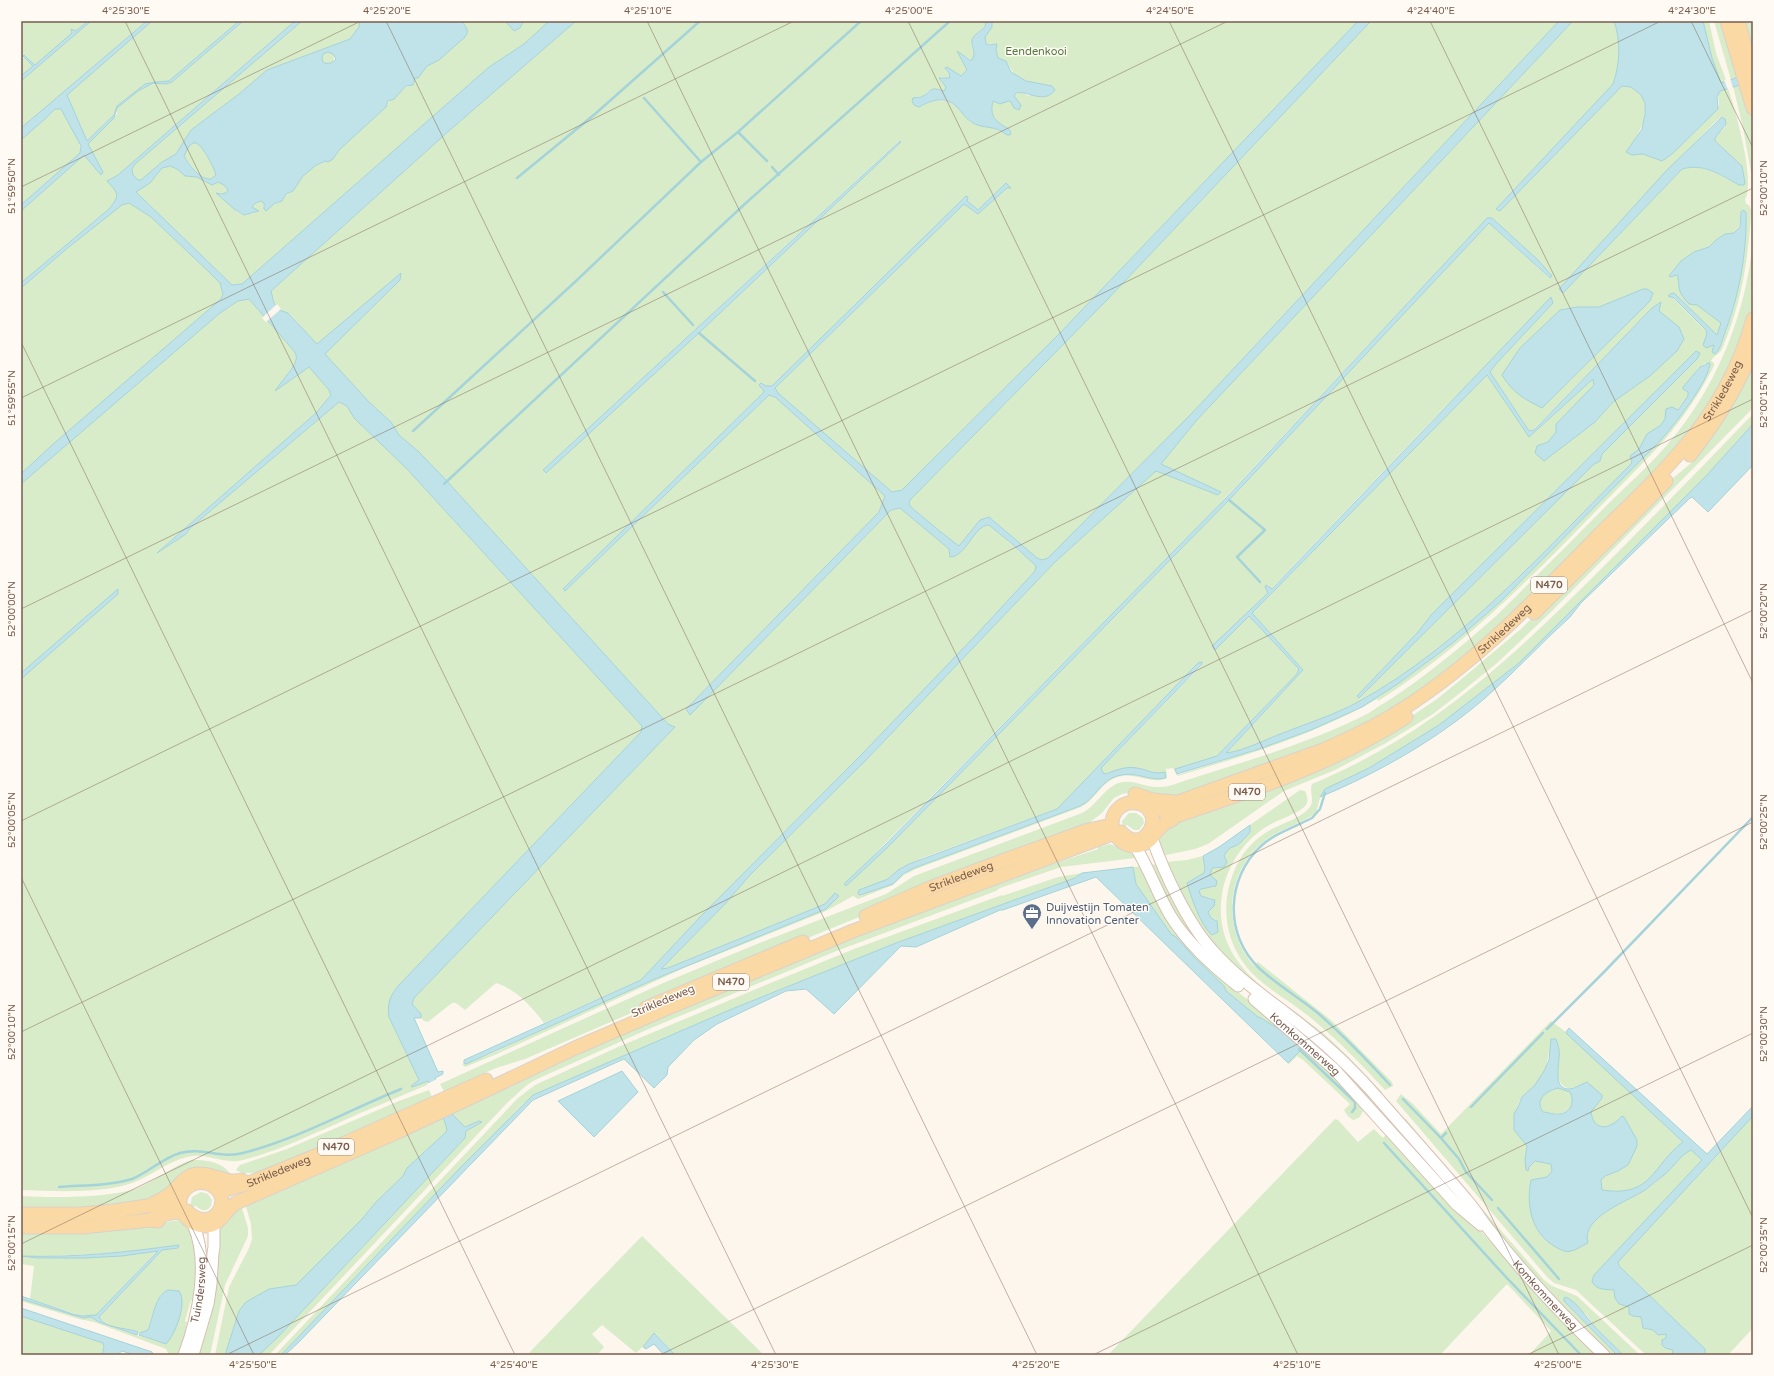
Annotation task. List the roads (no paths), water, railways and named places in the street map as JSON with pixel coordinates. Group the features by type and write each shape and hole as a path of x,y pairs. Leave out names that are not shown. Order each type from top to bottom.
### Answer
{"main road":[{"path":"1727,21 1748,76"},
{"path":"1738,21 1753,108"},
{"name":"Strikledeweg","path":"1153,826 1176,802 1242,780 1323,750 1392,716 1412,703 1485,647 1544,590 1681,452 1722,393 1738,362 1753,319"},
{"name":"Strikledeweg","path":"1153,826 1176,816 1275,783 1354,748 1417,711 1467,673 1550,598 1688,458 1711,429 1731,396 1753,348"},
{"name":"N470","path":"1088,830 1103,817 1113,804 1124,796 1134,794 1153,800 1176,802"},
{"path":"1135,846 1125,844 1115,832 1114,814 1125,804 1139,804 1146,807 1153,826"},
{"name":"N470","path":"1115,832 1120,832 1126,837 1134,840 1143,837 1153,826"},
{"name":"N470","path":"1135,846 1145,844 1153,826"},
{"name":"Komkommerweg","path":"1153,826 1183,907 1212,951 1240,979 1322,1042 1343,1062 1383,1104 1467,1200 1490,1231 1557,1308 1604,1355"},
{"name":"Strikledeweg","path":"223,1201 261,1192 394,1134 443,1104 660,1002 927,890 1088,830 1115,832"},
{"name":"Strikledeweg","path":"223,1201 238,1187 443,1104 854,930 927,902 1090,844 1094,840 1115,832"},
{"name":"Komkommerweg","path":"1135,846 1171,917 1194,946 1221,972 1308,1045 1334,1069 1457,1205 1490,1231"},
{"name":"N470","path":"148,1206 174,1191 182,1182 192,1175 204,1174 232,1182 248,1178 259,1178"},
{"path":"185,1213 184,1191 196,1183 206,1183 215,1188 223,1201"},
{"name":"N470","path":"209,1223 219,1212 223,1201"},
{"name":"N470","path":"21,1214 80,1214 148,1206 185,1213"},
{"path":"21,1227 82,1227 151,1220 156,1216 185,1213 187,1211 198,1219 209,1223"},
{"name":"Tuindersweg","path":"184,1355 193,1328 200,1295 201,1270 200,1254 185,1213"},
{"name":"Tuindersweg","path":"193,1355 208,1304 213,1253 209,1247 209,1223"}],"water":[{"path":"88,21 91,21 21,81 21,76 33,66 23,56 24,55 35,65 72,33 71,29 76,31"},
{"path":"147,21 152,21 67,95 87,141 114,115 117,106 145,84 155,82 169,81 239,21 243,21 172,82 166,84 153,83 138,91 117,108 114,118 88,144 103,172 101,175 84,155 21,211 21,205 80,153 81,146 61,109 55,109 21,140 21,128"},
{"path":"295,21 302,21 135,164 132,169 133,175 138,180 141,180 162,162 176,154 191,130 239,94 267,70 350,39 359,27 360,21 462,21 467,31 465,37 439,60 427,66 418,78 415,78 413,85 406,86 394,99 388,101 386,107 339,150 333,159 315,166 303,176 293,191 286,194 282,201 274,204 266,211 264,209 264,203 261,201 255,203 252,207 259,211 244,215 234,209 216,193 226,193 228,190 224,185 218,182 212,185 197,177 185,176 177,169 170,166 162,168 150,183 136,192 232,285 242,284 489,67 524,44 549,21 576,21 450,130 271,291 274,303 279,310 288,313 317,344 401,273 400,280 325,354 369,402 391,422 399,435 419,452 445,479 668,724 675,727 414,998 412,1004 421,1014 421,1018 414,1018 438,1072 443,1071 443,1074 435,1078 451,1113 465,1127 479,1121 482,1122 466,1131 465,1138 277,1338 259,1355 225,1355 239,1311 246,1302 269,1289 296,1285 403,1176 407,1168 447,1130 443,1116 428,1081 412,1087 411,1086 419,1080 389,1017 388,1008 393,993 641,732 642,726 407,469 354,418 347,406 339,402 189,529 186,534 157,553 316,413 331,395 329,390 309,367 275,391 293,367 296,356 294,351 249,299 238,301 220,313 21,484 21,474 51,446 221,299 223,294 220,283 209,272 151,217 129,203 122,205 70,246 21,288 21,283 109,209 115,201 117,195 107,181 118,175","holes":["328,52 333,54 336,59 328,63 323,62 323,54","196,143 202,148 211,162 216,175 211,179 207,179 199,175 184,156 189,146"]},
{"path":"505,21 523,22 520,28 514,31"},
{"path":"986,21 992,22 992,27 985,37 986,44 997,44 996,50 998,58 1006,61 1011,72 1026,81 1052,86 1055,90 1051,94 1041,97 1025,93 1016,93 1014,96 1021,105 1019,110 1014,108 1009,101 1000,104 993,101 993,115 1000,124 1009,129 1011,133 1010,135 1007,135 995,128 972,122 957,107 948,101 938,100 929,102 919,107 914,105 912,101 913,98 922,97 932,89 944,91 946,87 939,78 950,78 949,73 945,68 947,67 961,76 967,70 957,51 972,60 974,51 972,39 985,27"},
{"path":"1358,21 1371,21 1106,301 910,500 909,504 912,508 959,546 980,520 989,517 1037,558 1042,560 1048,558 1193,412 1559,21 1573,21 1196,421 1161,464 1221,492 1218,495 1156,471 1055,562 866,760 749,876 726,903 661,969 668,968 825,904 835,893 839,896 826,909 655,979 466,1064 464,1063 464,1060 641,980 701,916 862,754 975,636 1035,571 1036,566 989,525 984,526 979,530 961,552 956,556 950,557 949,549 900,508 891,510 690,715 686,709 879,512 885,496 775,397 769,395 565,591 563,589 763,393 764,391 759,385 761,383 766,386 772,386 966,196 968,197 967,201 978,210 1006,183 1011,188 1007,188 978,214 964,204 775,388 778,393 892,492 902,490 1059,334"},
{"path":"1614,21 1703,21 1712,58 1721,83 1753,72 1740,85 1720,91 1717,97 1718,109 1672,154 1662,161 1643,154 1632,155 1626,152 1642,129 1645,114 1645,103 1641,95 1631,87 1622,86 1500,211 1496,209 1613,84 1619,52 1618,36"},
{"path":"1722,117 1725,119 1726,124 1715,138 1715,141 1742,166 1745,183 1744,185 1739,185 1711,171 1697,167 1682,169 1563,293 1559,289 1666,171"},
{"path":"900,141 901,142 700,332 546,473 543,470"},
{"path":"1743,210 1746,212 1746,228 1741,275 1734,305 1721,345 1715,354 1712,352 1714,345 1706,348 1703,345 1707,334 1706,330 1674,298 1668,296 1674,293 1717,335 1721,323 1697,305 1689,304 1680,292 1678,276 1669,276 1681,261 1694,252 1709,247 1725,234 1734,233 1740,227 1741,212"},
{"path":"1487,218 1492,218 1538,260 1552,276 1550,278 1489,223 1229,500 887,848 846,886 844,884 886,844 1229,495"},
{"path":"1643,289 1647,289 1653,293 1650,301 1542,408 1519,395 1502,375 1520,348 1560,310 1577,307 1599,307"},
{"path":"1551,297 1553,303 1490,372 1529,431 1534,430 1652,308 1661,302 1659,311 1679,327 1684,339 1677,351 1650,376 1613,402 1595,422 1544,461 1535,453 1537,446 1548,442 1556,432 1556,424 1594,385 1593,379 1529,437 1487,375 1252,613 1303,670 1226,753 1247,747 1349,707 1396,679 1468,624 1536,561 1631,464 1632,461 1630,456 1639,449 1647,434 1661,425 1665,419 1666,409 1672,407 1678,410 1688,396 1688,392 1683,389 1683,387 1700,367 1710,363 1704,381 1672,426 1659,442 1500,602 1454,642 1399,683 1362,707 1311,730 1259,749 1177,774 1175,769 1217,756 1297,674 1299,669 1249,616 1215,650 1212,646 1268,593 1265,587 1266,585 1272,589"},
{"path":"1696,351 1700,353 1697,359 1602,454 1600,461 1593,465 1359,698 1357,696 1418,632 1432,614"},
{"path":"1753,424 1753,465 1708,512 1692,497 1690,498 1581,603 1570,617 1506,679 1466,714 1426,742 1385,766 1342,788 1320,797 1325,789 1369,768 1439,725 1519,663 1706,476"},
{"path":"118,589 118,594 21,679 21,673"},
{"path":"1202,662 1202,664 1101,768 1103,773 1106,774 1125,768 1137,768 1154,773 1165,772 1166,778 1154,779 1130,774 1111,778 1090,799 1080,806 914,868 903,874 893,884 860,895 858,894 859,890 888,879 898,870 909,864 1057,809 1198,663"},
{"path":"1250,825 1250,832 1247,836 1239,844 1230,848 1226,852 1224,856 1227,862 1224,867 1212,868 1210,875 1217,881 1216,886 1201,889 1199,891 1201,896 1215,900 1214,906 1208,912 1211,918 1217,921 1218,932 1212,935 1200,918 1187,883 1204,873 1205,869 1203,856 1219,847"},
{"path":"1133,867 1136,884 1171,934 1176,937 1224,986 1226,991 1258,1017 1288,1035 1302,1049 1288,1063 1096,877 1000,910 916,947 901,946 834,1014 806,989 786,991 717,1024 694,1040 668,1067 667,1075 654,1088 624,1059 533,1100 299,1342 285,1355 281,1355 461,1167 533,1095 727,1011 896,943 1075,878 1082,873"},
{"path":"1569,1028 1707,1154 1753,1106 1753,1116 1618,1262 1619,1266 1705,1349 1705,1355 1672,1355 1673,1350 1665,1348 1662,1345 1662,1340 1666,1338 1666,1334 1658,1335 1653,1330 1643,1328 1641,1317 1629,1314 1629,1307 1619,1304 1615,1298 1614,1290 1599,1288 1592,1281 1594,1275 1702,1160 1691,1150 1687,1152 1668,1172 1645,1190 1598,1218 1591,1225 1587,1234 1588,1243 1578,1249 1567,1251 1554,1246 1546,1240 1535,1226 1529,1199 1531,1180 1547,1177 1552,1171 1551,1164 1535,1161 1529,1167 1528,1171 1526,1170 1525,1160 1527,1146 1514,1130 1514,1114 1522,1097 1535,1085 1544,1071 1549,1060 1551,1039 1556,1039 1559,1048 1558,1077 1561,1085 1564,1088 1571,1089 1587,1082 1602,1095 1602,1098 1591,1112 1596,1123 1599,1126 1608,1126 1613,1124 1622,1116 1637,1140 1637,1146 1628,1165 1605,1176 1601,1180 1602,1190 1619,1191 1632,1189 1642,1184 1650,1178 1673,1151 1683,1142 1566,1032","holes":["1558,1088 1570,1092 1572,1103 1566,1112 1557,1114 1543,1112 1540,1103 1541,1099 1546,1093"]},
{"path":"622,1071 638,1092 594,1137 558,1101"},
{"path":"179,1245 178,1248 162,1250 99,1317 105,1323 115,1327 138,1332 137,1335 99,1322 91,1317 83,1318 21,1299 21,1296 82,1316 96,1315 158,1251 122,1256 84,1258 37,1258 21,1256 100,1254"},
{"path":"168,1290 179,1291 182,1303 176,1326 170,1340 166,1344 139,1335 140,1333 148,1330 157,1302"},
{"path":"1566,1297 1578,1307 1594,1326 1623,1355 1617,1355 1564,1301 1564,1298"},
{"path":"21,1308 152,1352 153,1355 135,1355 122,1351 117,1355 102,1355 104,1347 103,1343 21,1316"},
{"path":"654,1333 675,1355 664,1355 654,1344 646,1349 643,1347"}],"waterway":[{"path":"517,178 595,114 700,21"},
{"path":"738,132 861,21"},
{"path":"444,484 747,202 950,21"},
{"path":"413,431 576,281 701,162 644,98"},
{"path":"701,162 738,132 767,161"},
{"path":"772,167 779,175"},
{"path":"663,292 693,325"},
{"path":"699,333 755,381"},
{"path":"1229,500 1265,530 1237,557 1260,582"},
{"path":"1325,793 1320,809 1312,818 1272,837 1249,859 1241,874 1236,890 1234,907 1235,923 1240,940 1248,955 1259,968 1319,1014 1355,1048 1390,1085"},
{"path":"1547,1029 1753,817"},
{"path":"1471,1107 1543,1033"},
{"path":"1299,1049 1355,1102 1355,1108 1352,1112"},
{"path":"59,1187 105,1184 132,1179 168,1158 180,1153 196,1151 227,1155 243,1153 284,1140 401,1089"},
{"path":"1403,1099 1441,1138 1459,1159 1466,1172 1492,1200"},
{"path":"1441,1138 1446,1133"},
{"path":"1384,1143 1505,1276 1581,1355"},
{"path":"1498,1208 1559,1279"}],"place":[{"name":"Duijvestijn Tomaten Innovation Center","path":"1032,930"}],"park label":[{"name":"Eendenkooi","path":"1036,51"}]}
